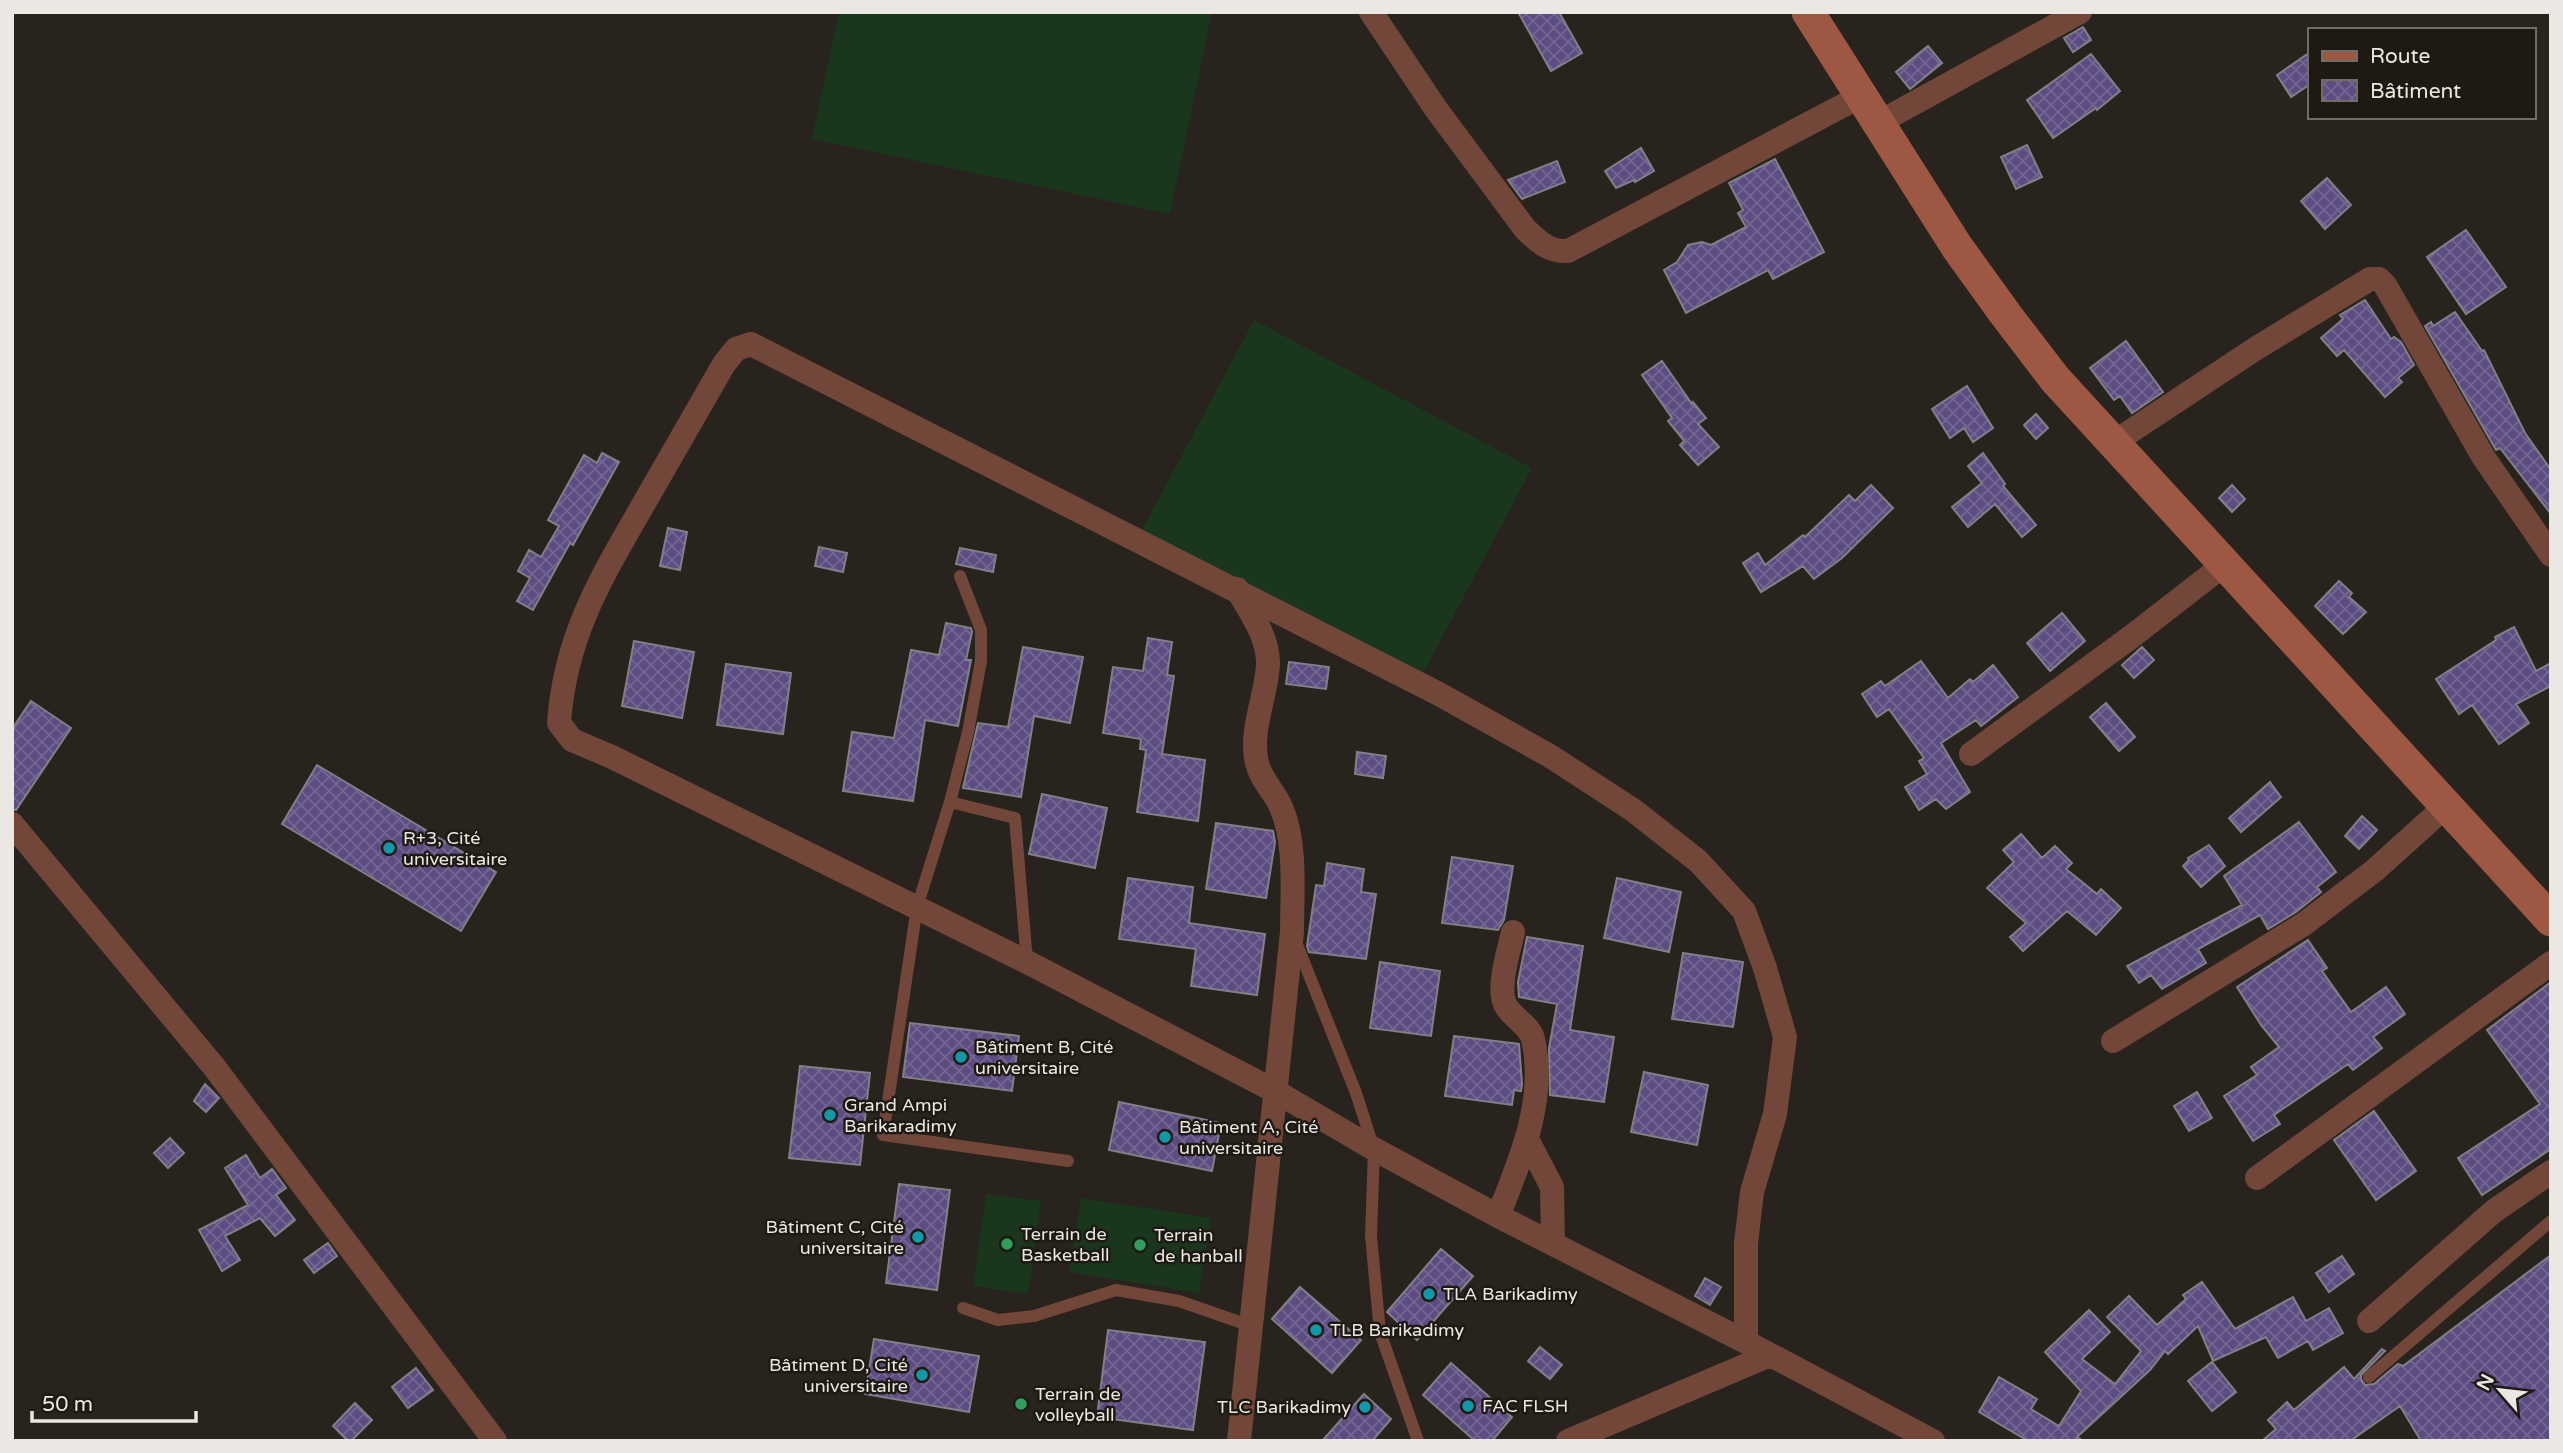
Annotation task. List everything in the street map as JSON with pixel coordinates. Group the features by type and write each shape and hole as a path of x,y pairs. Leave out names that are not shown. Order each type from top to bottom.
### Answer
{"street":[{"path":"1371,12 1436,109 1526,230 1543,246 1558,252 1568,251 1861,96"},
{"path":"1808,12 1957,247 2055,379 2551,920"},
{"path":"1878,123 2080,12"},
{"path":"2113,443 2255,349 2370,279 2379,279 2385,285 2484,458 2551,555"},
{"path":"1746,1342 1746,1243 1752,1192 1775,1114 1785,1037 1765,968 1744,911 1698,861 1633,810 1550,756 1439,694 751,344 736,349 717,376 593,591 571,648 561,694 559,723 572,740 612,757 1027,962 1275,1091 1374,1149 1498,1216 1933,1441"},
{"path":"1971,754 2131,637 2225,564"},
{"path":"1237,589 1260,631 1268,662 1256,734 1256,762 1262,779 1280,805 1288,829 1293,879 1292,932 1239,1441"},
{"path":"2113,1041 2304,924 2375,870 2447,805"},
{"path":"12,824 215,1068 495,1441"},
{"path":"1498,1216 1527,1139 1533,1114 1536,1062 1533,1035 1505,1005 1502,989 1513,932"},
{"path":"2258,1178 2551,963"},
{"path":"1527,1139 1552,1187 1553,1244"},
{"path":"2369,1321 2494,1211 2551,1172"},
{"path":"1568,1441 1770,1355"}],"lane":[{"path":"960,576 981,630 981,661 968,732 950,802 917,907 883,1135 1068,1161"},
{"path":"950,802 1015,818 1027,962"},
{"path":"1292,932 1356,1093 1374,1149 1371,1236 1380,1332 1418,1441"},
{"path":"2369,1377 2551,1221"},
{"path":"963,1308 998,1320 1034,1316 1116,1290 1179,1301 1251,1326"}],"green space":[{"path":"839,12 1212,12 1170,214 812,139"},
{"path":"1254,320 1532,468 1419,681 1141,532"},
{"name":"Terrain de Basketball","path":"986,1194 1041,1201 1028,1294 973,1286"},
{"name":"Terrain de hanball","path":"1081,1198 1211,1218 1199,1293 1069,1272"}],"building":[{"path":"1518,12 1559,12 1582,53 1551,71"},
{"path":"2083,27 2091,40 2073,52 2064,38"},
{"path":"1928,46 1942,63 1910,89 1896,72"},
{"path":"2091,54 2120,91 2097,110 2096,108 2053,138 2027,100"},
{"path":"2308,54 2308,86 2291,97 2277,75"},
{"path":"2027,145 2042,177 2016,189 2001,157"},
{"path":"1641,148 1654,171 1635,182 1634,180 1616,188 1605,171"},
{"path":"1775,159 1824,252 1773,279 1768,270 1686,313 1664,270 1677,262 1688,245 1702,242 1711,245 1746,227 1738,213 1743,210 1729,183"},
{"path":"1557,161 1565,182 1522,199 1508,180"},
{"path":"2327,178 2351,205 2325,229 2301,201"},
{"path":"2466,230 2506,287 2466,314 2427,257"},
{"path":"2365,300 2391,339 2394,337 2401,342 2414,365 2398,378 2402,382 2385,397 2344,350 2337,356 2321,338 2343,319 2340,315"},
{"path":"2455,312 2482,351 2484,350 2525,433 2551,470 2551,514 2500,448 2496,450 2425,326 2431,322 2433,326"},
{"path":"2126,341 2163,392 2132,413 2120,396 2114,400 2090,368"},
{"path":"1662,361 1692,404 1693,402 1706,418 1698,424 1719,447 1698,465 1680,445 1684,441 1668,421 1672,418 1642,375"},
{"path":"1967,386 1993,428 1973,442 1964,428 1950,438 1932,409"},
{"path":"2036,414 2048,428 2036,439 2024,425"},
{"path":"602,453 619,462 533,610 517,601 530,578 518,571 529,550 541,557 559,526 548,520 584,455 597,463"},
{"path":"1983,453 2005,484 2003,486 2036,525 2022,537 1995,504 1968,527 1952,507 1982,483 1968,466"},
{"path":"1871,485 1893,508 1842,558 1814,579 1803,566 1761,592 1743,563 1758,553 1765,565 1803,535 1805,537 1849,495 1855,501"},
{"path":"2232,485 2245,499 2232,512 2219,498"},
{"path":"668,528 687,532 680,570 660,566"},
{"path":"819,547 847,553 843,572 815,566"},
{"path":"960,548 996,555 993,572 956,564"},
{"path":"2339,581 2352,593 2349,597 2366,612 2343,634 2315,606"},
{"path":"2062,613 2085,641 2050,671 2027,643"},
{"path":"946,623 971,628 966,660 971,660 958,726 925,720 913,801 843,791 852,732 894,738 911,650 939,655"},
{"path":"2514,627 2536,671 2551,663 2551,686 2516,704 2529,723 2499,744 2472,705 2459,714 2436,679 2496,640 2495,637"},
{"path":"1148,638 1172,642 1167,675 1174,676 1162,754 1205,760 1198,821 1137,812 1146,750 1140,749 1141,739 1103,733 1113,667 1143,671"},
{"path":"634,641 694,652 682,718 622,706"},
{"path":"1023,647 1083,657 1070,723 1034,716 1021,797 963,788 978,723 1008,727"},
{"path":"2142,647 2154,660 2134,678 2122,665"},
{"path":"1921,661 1948,698 1970,679 1973,682 1993,665 2018,697 1981,726 1976,720 1941,743 1970,792 1946,809 1936,799 1919,810 1905,787 1927,774 1919,761 1924,758 1889,709 1877,717 1862,694 1881,681 1885,686"},
{"path":"1289,662 1329,667 1326,689 1286,684"},
{"path":"726,664 791,673 783,734 717,725"},
{"path":"31,701 71,728 16,810 12,809 12,729"},
{"path":"2106,703 2135,737 2119,751 2090,717"},
{"path":"1357,752 1386,756 1383,778 1355,774"},
{"name":"R+3, Cité universitaire","path":"317,765 496,872 461,931 282,824"},
{"path":"2270,782 2281,797 2241,832 2229,818"},
{"path":"1042,794 1107,808 1095,868 1029,854"},
{"path":"2362,816 2377,830 2359,849 2345,836"},
{"path":"2299,822 2336,872 2317,887 2321,892 2268,929 2260,915 2198,949 2206,963 2162,989 2151,975 2139,983 2127,966 2242,905 2224,876"},
{"path":"1216,823 1273,831 1275,842 1266,898 1206,889"},
{"path":"2021,834 2042,858 2055,846 2072,863 2066,869 2097,894 2101,889 2121,908 2096,935 2067,911 2023,951 2010,937 2026,923 1987,888 2014,862 2003,850"},
{"path":"2209,845 2225,866 2201,887 2183,866 2188,858"},
{"path":"1452,857 1513,866 1504,920 1498,930 1442,923"},
{"path":"1327,863 1364,869 1361,892 1376,894 1366,959 1309,952 1307,946 1316,885 1324,886"},
{"path":"1128,878 1193,887 1189,923 1265,934 1257,995 1191,986 1196,949 1119,939"},
{"path":"1617,878 1681,892 1669,952 1604,938"},
{"path":"1527,937 1583,946 1570,1030 1614,1037 1604,1102 1550,1095 1549,1048 1557,1004 1519,997 1518,982"},
{"path":"2308,940 2327,968 2322,971 2351,1012 2386,987 2405,1014 2373,1037 2382,1048 2353,1070 2348,1064 2274,1115 2280,1124 2253,1141 2224,1096 2257,1075 2251,1067 2279,1047 2261,1025 2237,987"},
{"path":"1683,953 1743,962 1733,1027 1672,1019"},
{"path":"1380,962 1440,971 1431,1036 1370,1028"},
{"path":"2551,982 2551,1149 2482,1195 2458,1158 2540,1104 2487,1030"},
{"name":"Bâtiment B, Cité universitaire","path":"910,1023 1019,1036 1012,1091 903,1077"},
{"path":"1454,1036 1519,1044 1522,1084 1521,1091 1514,1090 1512,1105 1445,1096"},
{"name":"Grand Ampi Barikaradimy","path":"800,1066 870,1073 860,1165 789,1158"},
{"path":"1644,1072 1708,1085 1697,1145 1631,1132"},
{"path":"205,1084 219,1098 206,1112 194,1101"},
{"path":"2197,1092 2212,1118 2189,1131 2174,1106"},
{"name":"Bâtiment A, Cité universitaire","path":"1119,1102 1221,1123 1212,1171 1109,1150"},
{"path":"2374,1111 2416,1171 2376,1200 2334,1140"},
{"path":"170,1138 184,1153 168,1168 154,1153"},
{"path":"246,1155 260,1178 272,1169 286,1188 276,1195 295,1220 275,1236 260,1218 225,1236 240,1260 222,1271 199,1230 248,1205 225,1168"},
{"name":"Bâtiment C, Cité universitaire","path":"899,1184 950,1190 937,1290 886,1283"},
{"path":"328,1243 337,1256 314,1273 304,1260"},
{"name":"TLA Barikadimy","path":"1441,1249 1473,1276 1417,1340 1387,1312"},
{"path":"2551,1255 2551,1441 2421,1441 2400,1406 2350,1441 2262,1441 2276,1429 2268,1420 2287,1402 2294,1410 2344,1367 2354,1379 2382,1349 2385,1351 2361,1375 2365,1385 2374,1384 2398,1364 2403,1366"},
{"path":"2342,1256 2354,1274 2329,1292 2316,1273"},
{"path":"1705,1278 1721,1287 1710,1305 1695,1296"},
{"path":"2202,1282 2235,1329 2293,1297 2306,1321 2329,1308 2343,1333 2313,1350 2308,1341 2278,1358 2266,1337 2213,1361 2198,1326 2168,1354 2165,1351 2150,1370 2077,1437 2083,1441 2028,1441 1979,1412 1999,1377 2037,1399 2031,1409 2059,1426 2081,1391 2045,1352 2089,1310 2110,1332 2082,1359 2115,1384 2141,1351 2107,1317 2129,1296 2157,1325 2186,1299 2183,1295"},
{"name":"TLB Barikadimy","path":"1300,1287 1361,1340 1332,1373 1272,1319"},
{"path":"1108,1330 1205,1342 1193,1430 1097,1417"},
{"name":"Bâtiment D, Cité universitaire","path":"874,1339 979,1356 969,1412 865,1394"},
{"path":"1540,1347 1562,1365 1550,1379 1528,1361"},
{"path":"2212,1362 2236,1392 2212,1411 2188,1381"},
{"name":"FAC FLSH","path":"1451,1363 1512,1417 1492,1441 1475,1441 1423,1395"},
{"path":"416,1368 433,1390 408,1408 392,1387"},
{"name":"TLC Barikadimy","path":"1364,1394 1391,1419 1372,1441 1322,1441"},
{"path":"355,1403 372,1420 348,1441 333,1426"}],"place":[{"name":"R+3, Cité universitaire","path":"389,848"},
{"name":"Bâtiment B, Cité universitaire","path":"961,1057"},
{"name":"Grand Ampi Barikaradimy","path":"830,1115"},
{"name":"Bâtiment A, Cité universitaire","path":"1165,1137"},
{"name":"Bâtiment C, Cité universitaire","path":"918,1237"},
{"name":"Terrain de Basketball","path":"1007,1244"},
{"name":"Terrain de hanball","path":"1140,1245"},
{"name":"TLA Barikadimy","path":"1429,1294"},
{"name":"TLB Barikadimy","path":"1316,1330"},
{"name":"Bâtiment D, Cité universitaire","path":"922,1375"},
{"name":"Terrain de volleyball","path":"1021,1404"},
{"name":"FAC FLSH","path":"1468,1406"},
{"name":"TLC Barikadimy","path":"1365,1407"}]}
